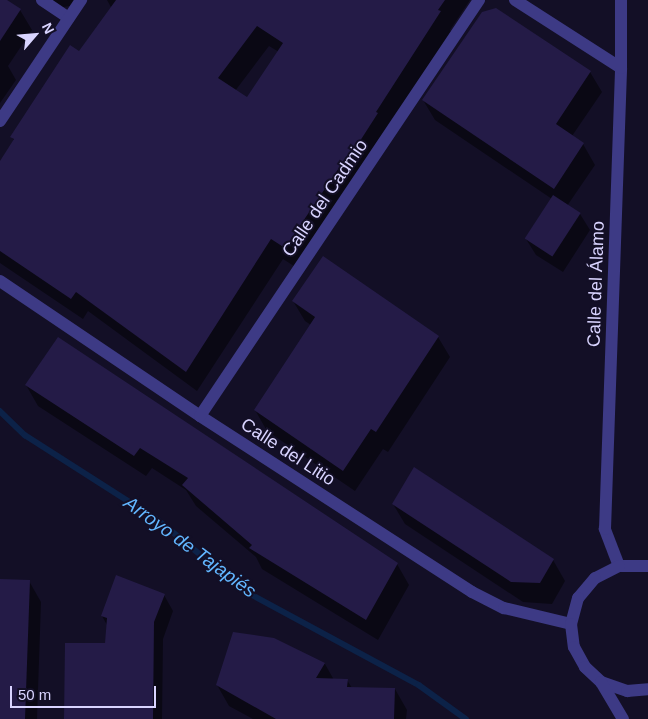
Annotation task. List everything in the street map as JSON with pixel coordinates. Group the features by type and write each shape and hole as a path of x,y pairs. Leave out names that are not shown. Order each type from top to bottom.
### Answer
{"street":[{"path":"42,0 69,18"},
{"path":"0,121 81,0"},
{"name":"Calle del Cadmio","path":"200,416 479,0"},
{"path":"515,0 621,68"},
{"name":"Calle del Álamo","path":"619,566 605,529 622,0"},
{"name":"Calle del Litio","path":"0,281 200,416 472,592 504,608 571,624"},
{"path":"623,719 602,682 585,667 574,646 571,624 578,598 595,578 619,566 648,566"},
{"path":"602,682 627,691 648,689"}],"building":[{"path":"0,0 7,0 21,9 0,41"},
{"path":"116,0 445,0 438,10 441,11 376,112 378,113 351,155 349,153 285,248 271,239 186,372 76,292 71,299 0,251 0,161 14,139 10,137 70,45 79,51","holes":["257,26 283,43 247,97 218,78"]},
{"path":"496,8 591,71 556,124 584,143 554,189 422,100 482,12"},
{"path":"553,195 581,213 552,257 525,239"},
{"path":"323,256 439,336 376,432 371,429 343,471 254,410 315,317 292,301"},
{"path":"58,337 398,563 366,620 249,548 252,545 182,485 188,478 140,448 134,456 25,385"},
{"path":"414,467 554,559 540,583 511,582 392,504"},
{"path":"116,575 165,594 154,622 153,719 64,719 65,643 105,643 107,618 101,616"},
{"path":"0,579 30,580 25,719 0,719"},
{"path":"233,632 274,638 325,663 316,678 348,679 347,687 395,688 394,719 276,719 216,685"}],"waterway":[{"name":"Arroyo de Tajapiés","path":"0,411 25,435 158,520 245,591 419,685 466,719"}]}
